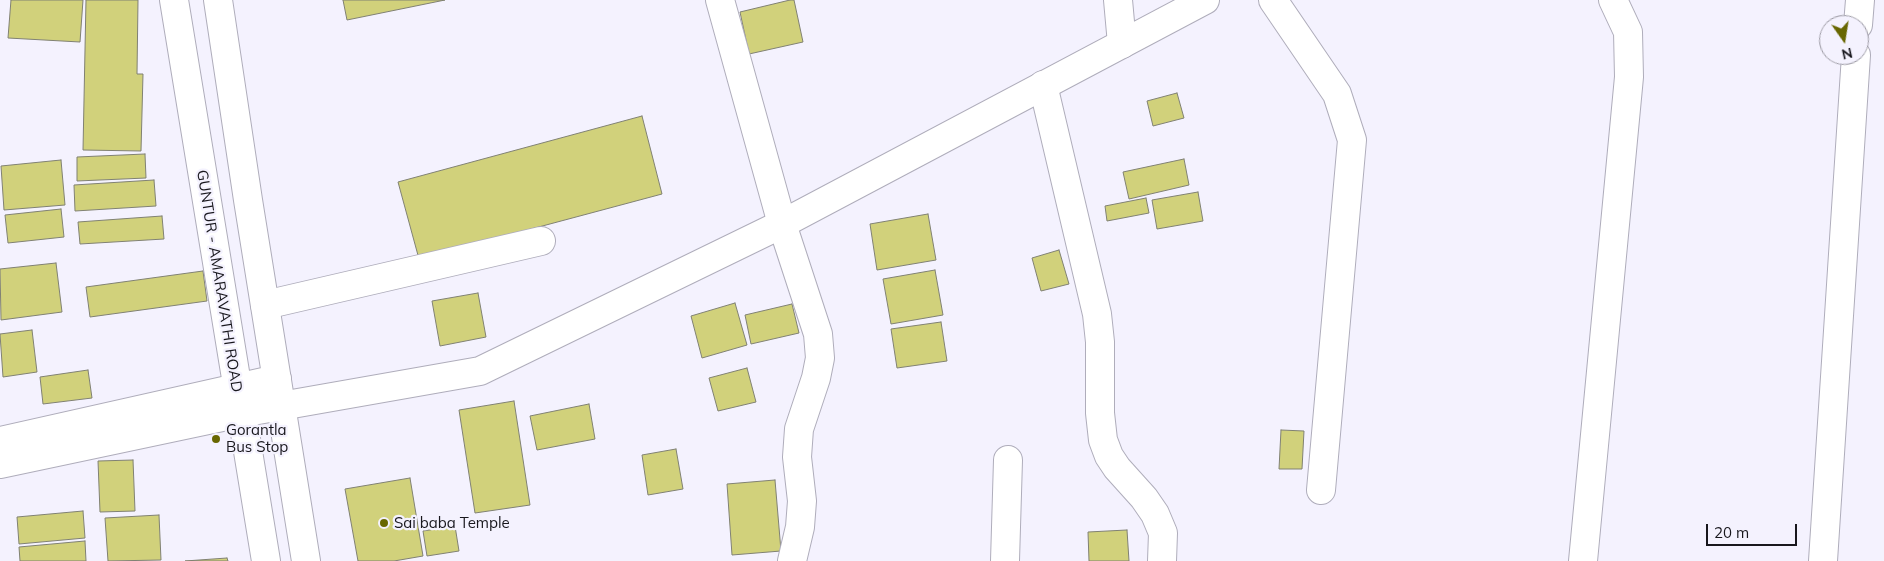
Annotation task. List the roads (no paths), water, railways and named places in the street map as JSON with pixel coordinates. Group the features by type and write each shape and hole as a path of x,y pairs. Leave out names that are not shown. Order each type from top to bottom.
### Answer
{"street":[{"name":"GUNTUR - AMARAVATHI ROAD","path":"174,0 266,561"},
{"path":"218,0 306,561"},
{"path":"720,0 782,224 818,334 820,358 816,378 799,429 798,457 802,501 800,527 792,561"},
{"path":"1118,0 1122,44"},
{"path":"0,441 239,401 282,407 480,371 782,224 1206,0"},
{"path":"1273,0 1337,94 1352,140 1321,490"},
{"path":"1583,561 1629,77 1628,32 1613,0"},
{"path":"1859,15 1860,0"},
{"path":"1823,561 1855,65"},
{"path":"1043,85 1097,314 1100,342 1100,412 1103,440 1109,456 1117,468 1144,498 1155,514 1163,533 1162,561"},
{"path":"265,305 541,241"},
{"path":"0,464 239,401 277,379"},
{"path":"1005,561 1008,460"}],"place":[{"name":"Gorantla Bus Stop","path":"216,439"},
{"name":"Sai baba Temple","path":"384,523"}]}
